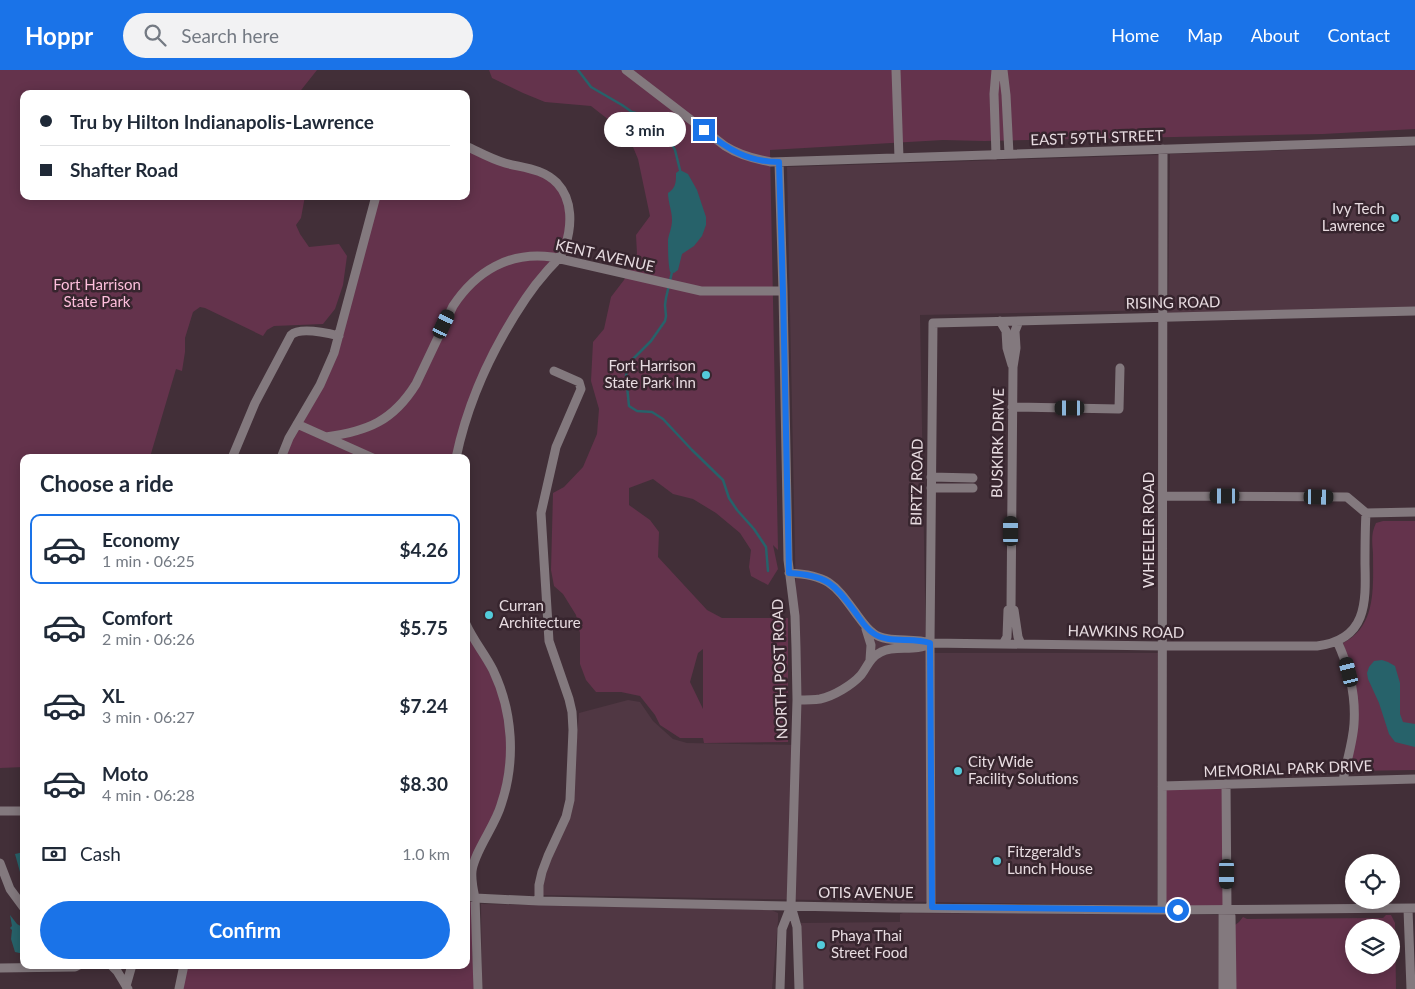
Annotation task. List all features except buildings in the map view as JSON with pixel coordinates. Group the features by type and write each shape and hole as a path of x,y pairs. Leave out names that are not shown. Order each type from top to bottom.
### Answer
{"street":[{"name":"EAST 59TH STREET","path":"626,70 725,146 753,159 770,162 1415,141"},
{"path":"896,70 899,158"},
{"path":"996,70 994,94 996,155"},
{"path":"1003,70 1010,154"},
{"path":"457,454 471,402 489,362 515,314 566,246 570,214 567,199 558,184 543,172 505,163 470,148"},
{"name":"WHEELER ROAD","path":"1162,910 1163,149"},
{"name":"NORTH POST ROAD","path":"779,162 789,573 796,622 797,700 791,906 797,926 799,989"},
{"path":"283,454 296,424 326,373 334,353 375,200"},
{"name":"KENT AVENUE","path":"326,437 344,435 367,428 391,413 404,401 419,378 453,306 465,288 484,272 506,261 523,257 543,256 692,290 708,292 783,292"},
{"name":"RISING ROAD","path":"932,322 1415,311"},
{"name":"BUSKIRK DRIVE","path":"1003,644 1007,637 1008,610 1011,609 1013,367 1016,348 1015,330 1019,320"},
{"name":"BUSKIRK DRIVE","path":"1000,321 1006,331 1007,348 1013,367"},
{"name":"BIRTZ ROAD","path":"932,322 930,643 932,907"},
{"path":"234,454 255,404 291,335 294,332 300,331 339,336"},
{"path":"1012,407 1119,409 1120,368"},
{"path":"539,901 539,885 542,872 568,809 571,794 572,767 573,730 571,707 549,641 541,513 556,447 581,389 579,382 554,371"},
{"path":"296,424 364,454"},
{"path":"931,477 973,478"},
{"path":"931,488 973,488"},
{"path":"1163,496 1347,497 1366,513 1415,512"},
{"path":"1343,781 1354,724 1354,698 1345,659 1337,641 1346,636 1351,630 1361,616 1363,609 1365,594 1366,513"},
{"name":"HAWKINS ROAD","path":"789,573 822,578 832,584 873,634 889,639 921,640 930,643 1163,646 1323,646 1337,641"},
{"name":"BUSKIRK DRIVE","path":"1011,609 1014,610 1018,637 1021,644"},
{"path":"865,626 871,645 870,660"},
{"path":"470,631 492,669 501,691 508,718 510,749 508,776 501,806 473,867 471,896 478,989"},
{"name":"HAWKINS ROAD","path":"797,700 818,699 831,695 857,678 870,660 888,649 924,647 930,643"},
{"name":"MEMORIAL PARK DRIVE","path":"1162,786 1415,779"},
{"path":"1226,784 1227,910 1231,916 1232,989"},
{"path":"0,811 20,811"},
{"path":"0,864 10,889 20,903"},
{"path":"0,890 10,889"},
{"name":"OTIS AVENUE","path":"471,896 539,901 791,906 1162,910 1411,908"},
{"name":"NORTH POST ROAD","path":"780,989 782,929 791,906"},
{"path":"1411,908 1411,989"},
{"path":"1224,989 1223,915 1227,910"},
{"path":"0,968 20,968"},
{"path":"115,969 127,988"},
{"path":"127,988 131,969"},
{"path":"179,989 183,969"}],"shaded area":[{"path":"1415,146 1415,308 1168,313 1170,154"},
{"path":"1159,155 1160,310 920,315 926,653 1158,653 1157,906 542,895 541,888 572,798 579,713 628,700 640,702 653,721 673,739 687,743 799,745 787,167"},
{"path":"481,904 771,910 778,913 772,989 482,989"},
{"path":"900,914 1218,915 1219,989 803,989 801,923 900,922"}],"green space":[{"name":"Fort Harrison State Park","path":"0,70 317,70 301,90 20,90 20,200 304,200 301,218 296,225 309,247 339,244 347,256 343,285 335,309 323,324 274,326 267,330 263,336 205,308 200,307 193,312 185,338 182,371 176,369 151,454 20,454 20,767 0,768"},
{"path":"489,70 1415,70 1415,129 1323,134 984,141 943,140 770,150 778,550 773,545 778,569 768,585 751,576 749,567 751,550 740,533 716,513 693,499 673,494 653,479 629,488 629,505 650,520 659,532 658,557 707,610 722,618 788,618 788,742 704,743 703,738 680,738 660,725 655,715 640,696 621,692 596,692 586,680 580,664 580,633 576,615 563,594 554,586 551,570 553,493 564,487 583,467 597,434 599,409 591,381 593,342 604,329 611,297 624,280 637,254 636,235 650,216 638,159 628,135 591,106 545,102 492,78","holes":["703,649 703,709 690,682 698,653"]},
{"path":"470,147 540,171 567,199 565,246 546,272 489,362 457,454 283,454 326,373 375,200 470,200"},
{"path":"1383,521 1415,521 1415,770 1350,771 1354,738 1348,659 1343,643 1354,636 1362,626 1371,604 1374,527 1376,523"},
{"path":"470,632 505,705 508,777 476,857 473,888 470,891"},
{"path":"1226,784 1227,910 1162,910 1162,786"},
{"path":"471,902 474,989 183,989 186,969 470,969"},
{"path":"1386,915 1391,915 1393,919 1345,919 1345,974 1396,974 1396,989 1235,989 1235,925 1243,917 1247,919 1383,918"}],"water":[{"path":"680,170 688,174 697,190 706,217 706,225 702,236 694,246 682,254 678,270 674,273 670,272 668,260 668,240 672,220 668,193 674,187 676,173"},
{"path":"1382,660 1395,666 1400,683 1400,714 1403,722 1415,724 1415,747 1395,742 1389,734 1379,703 1368,679 1369,667 1374,661"},
{"path":"20,853 20,872 15,854"},
{"path":"10,915 20,926 20,953 15,952 11,939 12,930 10,928 12,926"}],"waterway":[{"path":"578,70 591,87 632,112 650,117 660,124 675,150 680,170"},
{"path":"672,272 666,298 665,321 651,341 631,361 627,370 629,406 637,411 652,412 663,419 723,480 729,498 766,547 768,571"}],"place":[{"name":"Ivy Tech Lawrence","path":"1395,218"},
{"name":"Fort Harrison State Park Inn","path":"706,375"},
{"name":"Curran Architecture","path":"489,615"},
{"name":"City Wide Facility Solutions","path":"958,771"},
{"name":"Fitzgerald's Lunch House","path":"997,861"},
{"name":"Phaya Thai Street Food","path":"821,945"}],"route":[{"path":"704,130 737,153 753,159 779,162 789,573 822,578 832,584 865,626 879,637 921,640 930,643 932,907 1178,910"}]}
